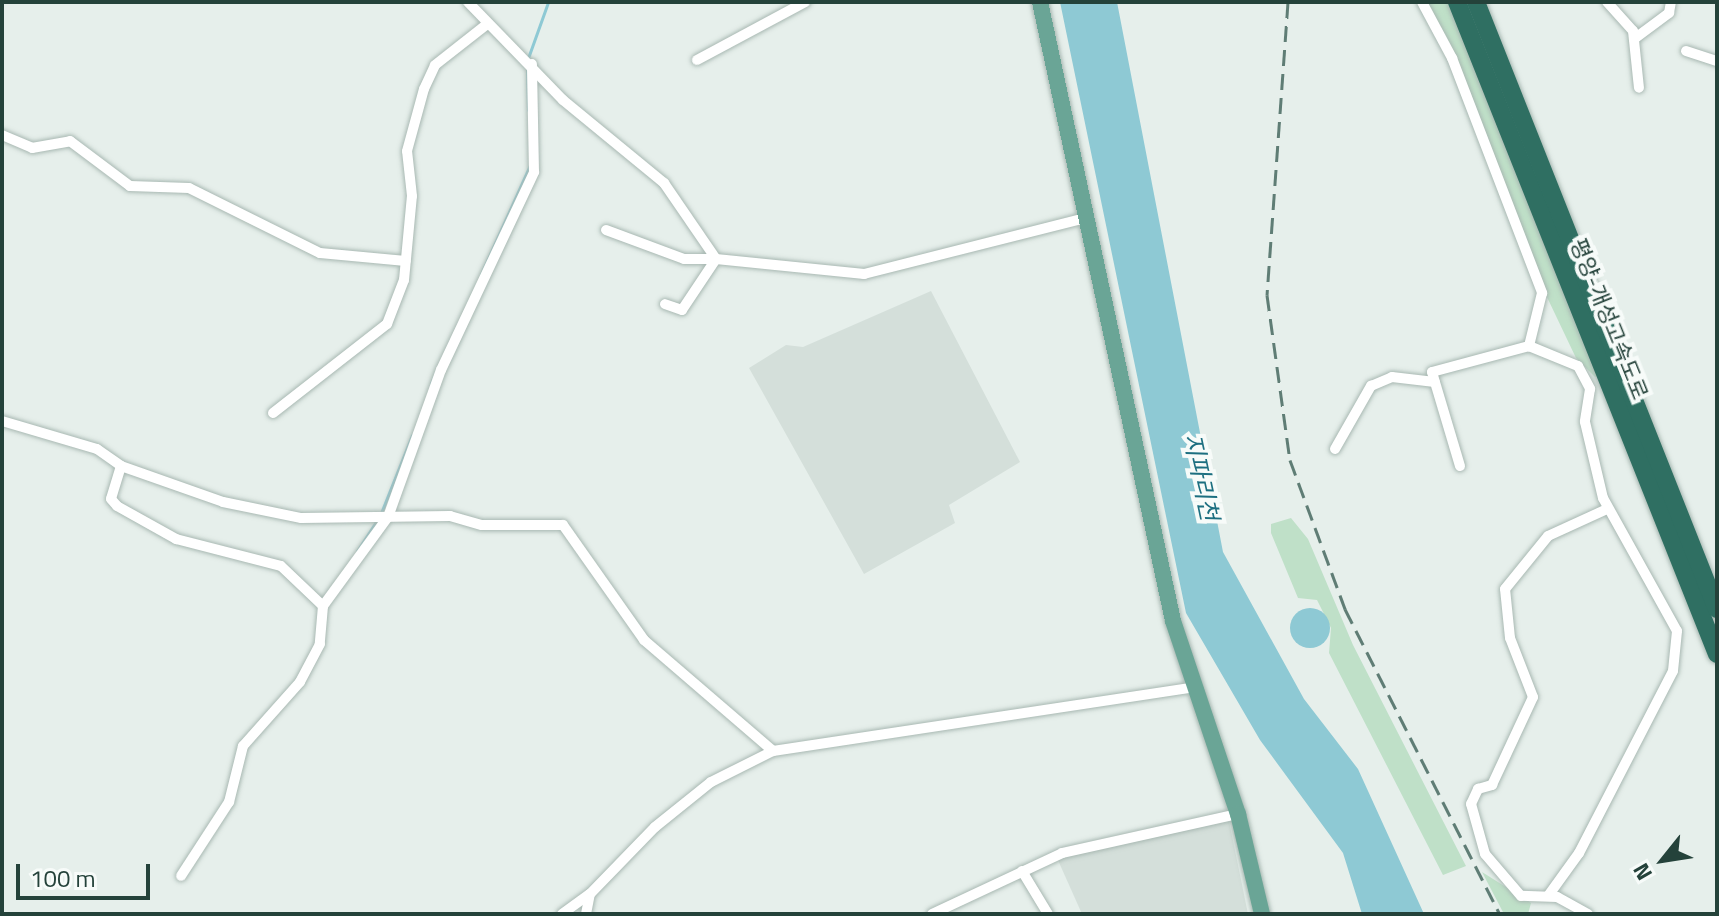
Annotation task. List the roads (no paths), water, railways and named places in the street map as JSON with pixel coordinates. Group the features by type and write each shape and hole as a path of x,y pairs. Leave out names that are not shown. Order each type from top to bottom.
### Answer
{"highway":[{"name":"평양-개성고속도로","path":"1457,2 1717,654"},
{"name":"평양-개성고속도로","path":"1476,2 1717,609"}],"main road":[{"path":"1040,2 1173,621 1238,814 1262,914"}],"street":[{"path":"468,2 486,25 529,61 563,100 664,183 716,259"},
{"path":"697,60 805,2"},
{"path":"1422,2 1452,58 1542,293 1529,346"},
{"path":"1607,2 1634,39 1639,88"},
{"path":"1634,39 1669,13 1671,2"},
{"path":"273,413 376,338 406,261 412,196 407,151 424,89 435,65 486,25"},
{"path":"1686,51 1717,61"},
{"path":"181,876 229,802 243,746 300,682 320,644 323,606 388,517 441,370 534,172 529,61"},
{"path":"2,135 32,148 70,141 130,186 189,188 320,253 406,261"},
{"path":"606,230 684,259 716,259 864,274 1086,218"},
{"path":"665,304 682,310 716,259"},
{"path":"1460,466 1432,372 1529,346 1565,357 1588,379 1586,431 1607,509 1665,604 1677,631 1676,661 1579,853 1548,896"},
{"path":"1335,449 1371,386 1392,377 1435,382"},
{"path":"2,421 97,449 121,466 223,502 301,518 388,517 569,528 644,640 773,751"},
{"path":"121,466 111,499 117,506 176,539 281,566 323,606"},
{"path":"1588,914 1548,896 1529,899 1501,876 1485,854 1471,804 1478,789 1492,785 1533,697 1510,638 1505,589 1548,536 1607,509"},
{"path":"562,914 590,894 695,794 773,751 1195,687"},
{"path":"932,914 1062,853 1238,814"},
{"path":"1022,871 1048,914"},
{"path":"586,914 590,894"}],"water":[{"name":"지파리천","path":"1060,2 1117,2 1223,552 1304,699 1358,769 1424,914 1362,914 1343,853 1260,740 1186,613"},
{"path":"1310,608 1324,614 1330,628 1324,642 1310,648 1296,642 1290,628 1296,614"}],"waterway":[{"path":"528,58 548,2"},
{"path":"527,69 528,110"},
{"path":"481,274 530,165"},
{"path":"431,383 451,339"},
{"path":"381,513 412,435"},
{"path":"357,551 377,520"}],"railway":[{"path":"1288,2 1267,295 1290,460 1345,609 1500,914"}]}
